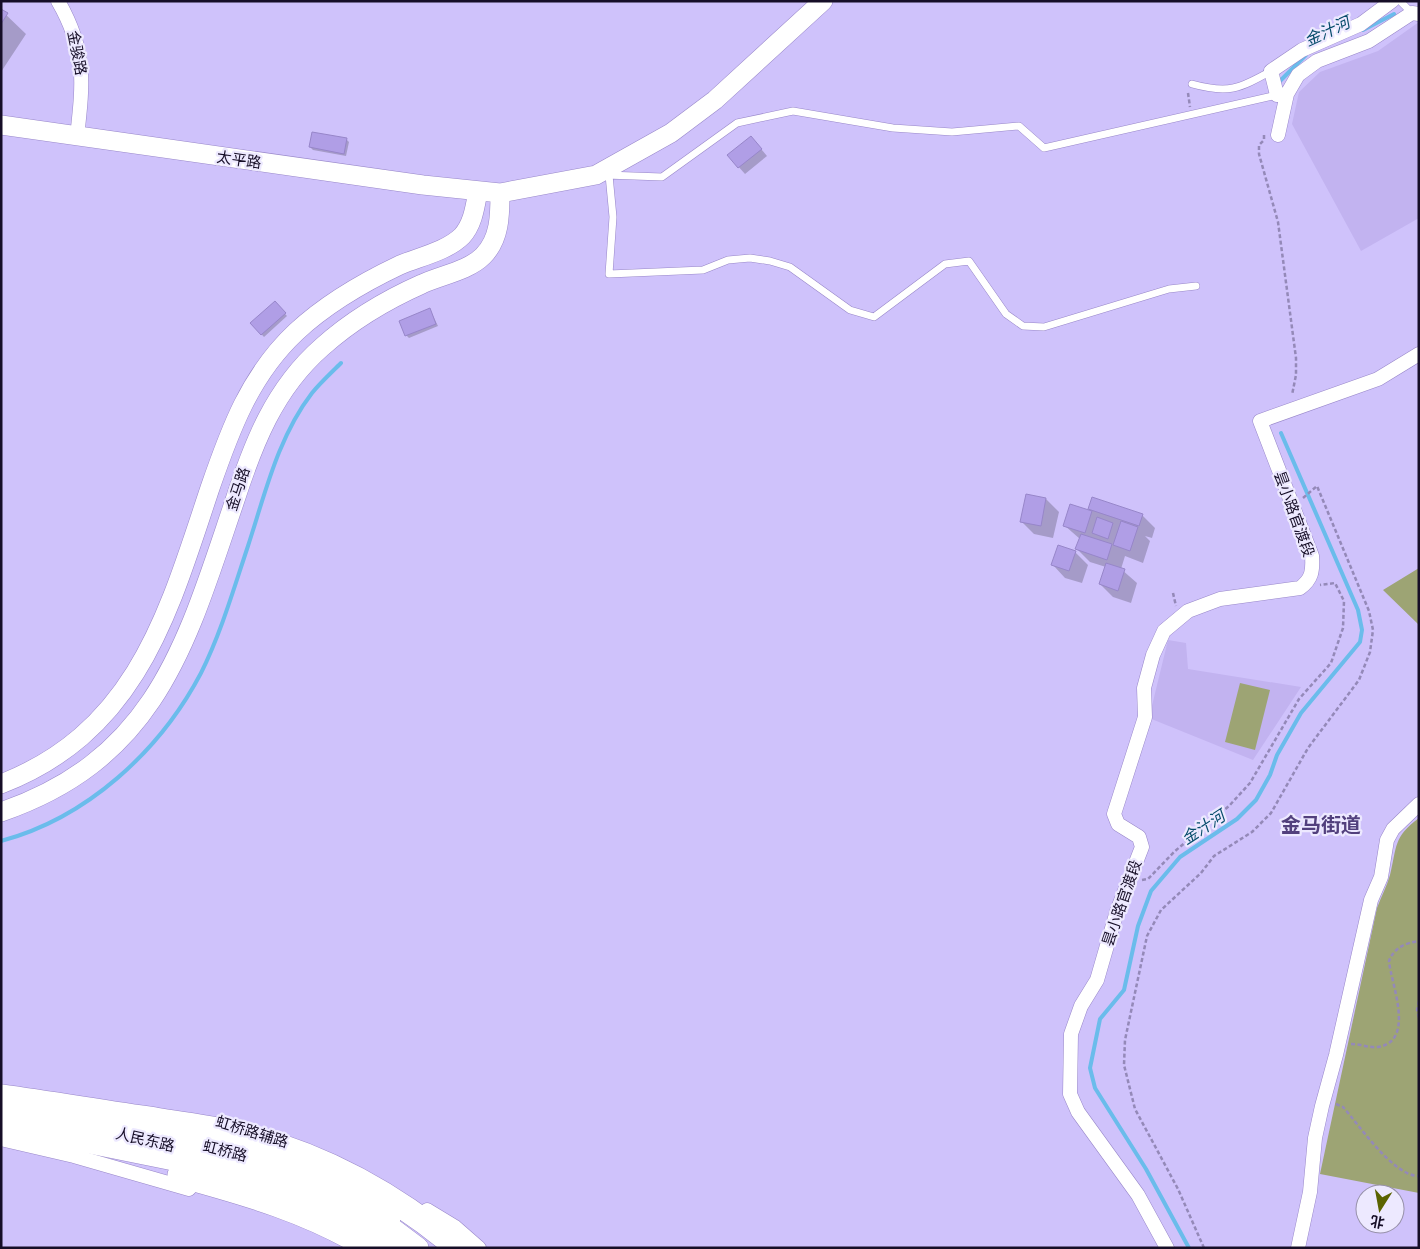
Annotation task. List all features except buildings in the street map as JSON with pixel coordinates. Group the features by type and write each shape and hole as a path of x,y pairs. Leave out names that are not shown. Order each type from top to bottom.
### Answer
{"highway":[{"name":"虹桥路","path":"1,1098 223,1150 284,1168 318,1181 385,1214 431,1248"},
{"path":"1,1098 219,1130 271,1144 320,1161 355,1178 399,1204 458,1248"},
{"name":"虹桥路","path":"1,1125 233,1170 268,1180 323,1202 379,1232 402,1248"},
{"path":"1,1125 272,1201 325,1223 370,1248"}],"main road":[{"name":"太平路","path":"1,125 478,191 500,192 602,175 671,133 715,100 823,1"},
{"name":"金马路","path":"1,784 24,775 59,755 86,735 111,709 135,675 150,648 175,589 237,413 252,386 272,358 325,307 362,283 446,246 461,237 469,225 478,191"},
{"name":"金马路","path":"1,812 27,803 58,788 86,770 133,726 156,697 176,660 200,601 250,454 274,402 313,355 337,334 369,312 421,284 469,265 483,257 494,242 500,218 500,192"},
{"name":"人民东路","path":"1,1107 254,1167 314,1188 373,1217 418,1248"},
{"name":"人民东路","path":"1,1114 219,1164 279,1182 312,1195 377,1227 406,1248"}],"street":[{"name":"金骏路","path":"58,1 71,24 83,81 77,137"},
{"path":"1278,135 1282,116 1282,94 1271,71 1302,50 1361,24 1392,1"},
{"path":"1282,94 1298,75 1317,61 1369,41 1415,13"},
{"path":"1288,412 1378,379 1419,354"},
{"name":"昙小路官渡段","path":"1167,1248 1138,1195 1078,1112 1070,1094 1071,1034 1082,1006 1097,980 1117,911 1142,847 1139,837 1118,824 1114,814 1145,717 1144,688 1153,654 1164,630 1188,611 1220,599 1300,588 1309,581 1313,570 1312,556 1260,422 1288,412"},
{"path":"1298,1248 1310,1192 1316,1138 1324,1099 1339,1044 1371,900 1381,877 1387,840 1404,816 1419,804"},
{"name":"虹桥路辅路","path":"1,1087 170,1111 247,1128 320,1155 395,1191 455,1227 479,1248"},
{"path":"1,1139 74,1156 281,1216 347,1248"}],"lane":[{"path":"1400,1 1415,13"},
{"path":"1192,84 1214,90 1243,87 1271,71"},
{"path":"1196,286 1169,289 1044,328 1023,326 1006,314 969,261 945,264 874,317 850,310 790,267 770,261 750,258 728,260 703,270 609,274 613,217 602,175 662,177 737,122 793,111 893,128 952,132 1019,126 1044,148 1282,94"}],"path":[{"path":"1192,84 1188,93 1192,114"},
{"path":"1282,116 1265,130 1264,140 1259,145 1259,154 1278,222 1296,358 1296,375 1288,412"},
{"path":"1204,1248 1178,1189 1136,1109 1124,1065 1124,1040 1147,936 1161,910 1201,873 1214,856 1252,832 1271,813 1308,748 1359,680 1370,652 1373,630 1369,611 1317,486"},
{"path":"1130,881 1148,879 1175,851 1229,806 1250,783 1299,698 1331,663 1344,628 1344,601 1334,583 1323,586 1309,581"},
{"path":"1339,1044 1375,1047 1392,1040 1397,1028 1400,1009 1389,961 1396,950 1406,943 1419,941"},
{"path":"1419,1001 1417,1010 1419,1018"},
{"path":"1324,1099 1343,1107 1392,1164 1403,1171 1419,1176"}],"shaded area":[{"path":"1419,22 1419,218 1361,251 1292,124 1299,92 1320,72 1378,51"},
{"path":"1168,640 1186,643 1188,669 1301,687 1253,760 1149,718"}],"green space":[{"path":"1419,568 1419,625 1383,590"},
{"path":"1240,683 1270,690 1255,750 1225,742"},
{"path":"1419,818 1419,1193 1405,1190 1405,1184 1372,1184 1320,1174 1377,908 1389,879 1397,843 1404,831"}],"waterway":[{"name":"金汁河","path":"1363,30 1394,14"},
{"name":"金汁河","path":"1279,82 1306,55"},
{"path":"1,841 33,830 63,816 91,798 118,778 165,729 184,702 208,658 238,578 274,466 290,428 312,393 341,363"},
{"name":"金汁河","path":"1189,1248 1146,1169 1095,1088 1090,1068 1100,1019 1124,990 1138,926 1151,891 1180,857 1237,819 1256,800 1270,775 1277,755 1301,713 1360,642 1362,630 1358,610 1281,433"}],"district":[{"name":"金马街道","path":"1321,825"}]}
